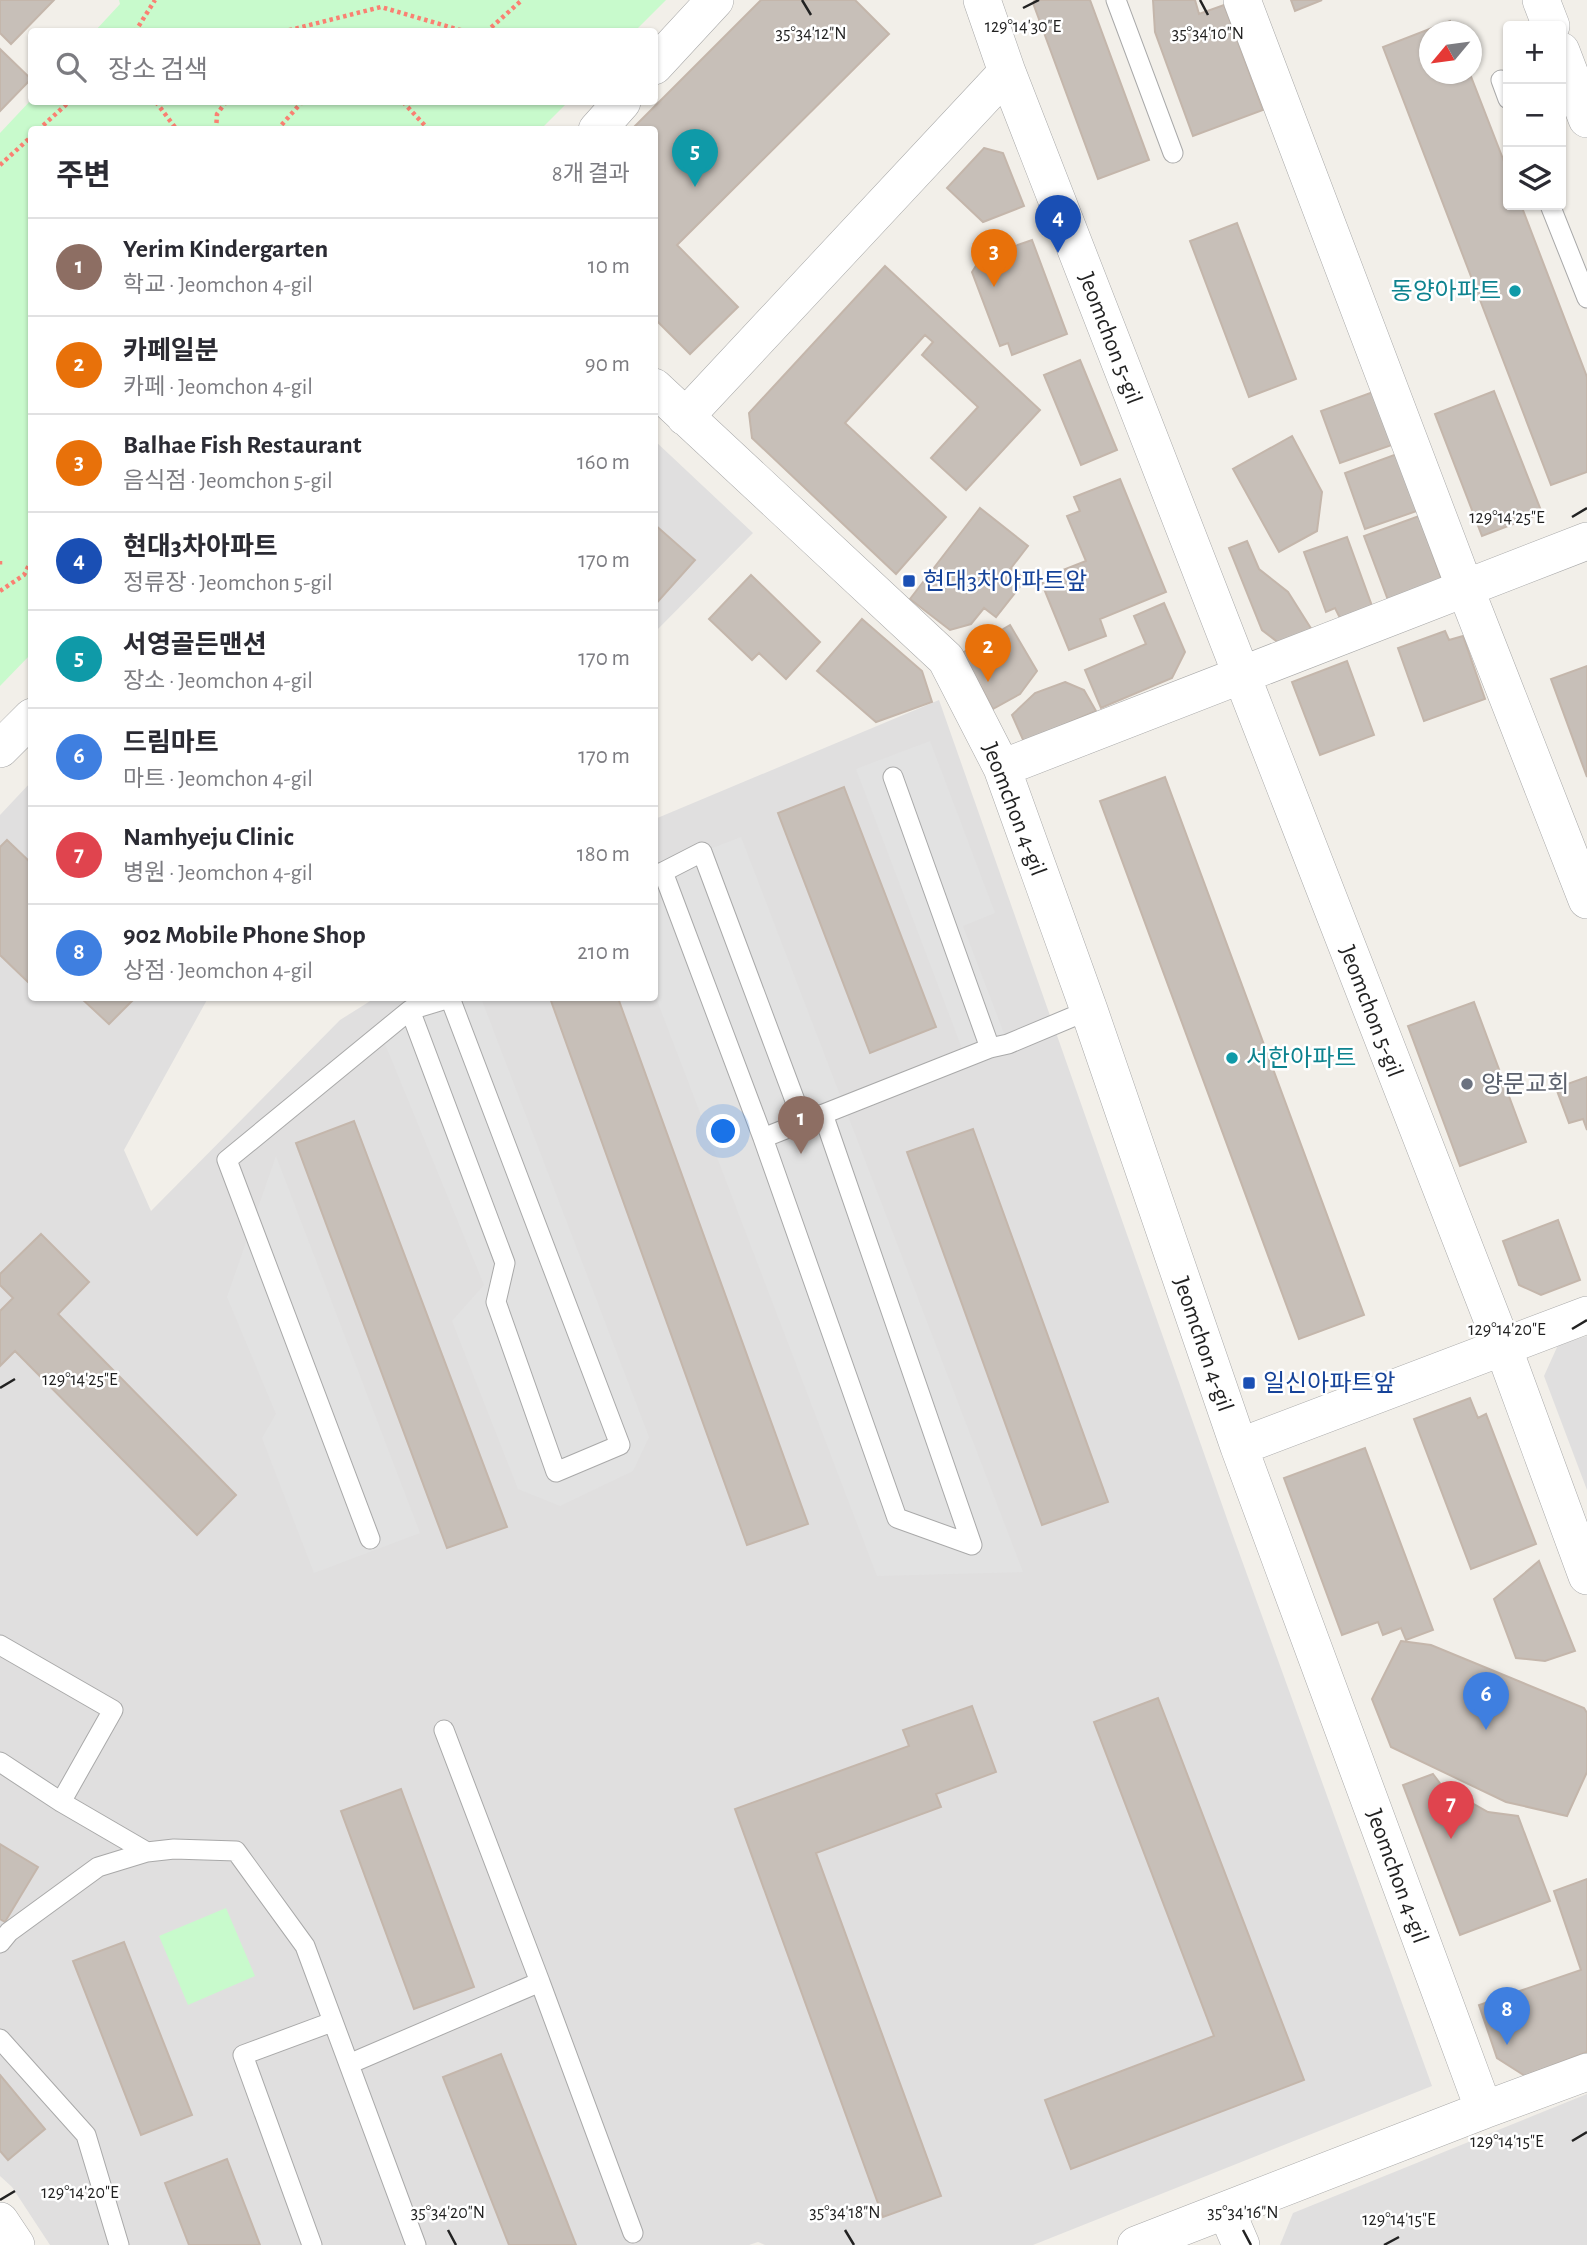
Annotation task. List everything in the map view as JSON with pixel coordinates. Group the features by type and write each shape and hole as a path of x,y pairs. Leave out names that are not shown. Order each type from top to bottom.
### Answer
{"street":[{"path":"658,62 715,0"},
{"name":"Jeomchon 5-gil","path":"982,0 1007,72 1503,1347 1587,1576"},
{"path":"1242,0 1465,588 1587,900"},
{"path":"1541,0 1549,21"},
{"path":"1566,64 1587,120"},
{"path":"685,417 1007,72"},
{"path":"601,126 619,105"},
{"name":"Jeomchon 4-gil","path":"658,391 946,659 1002,768 1089,1010 1239,1447 1484,2110"},
{"path":"1002,768 1587,541"},
{"path":"0,749 28,721"},
{"path":"1239,1447 1587,1315"},
{"path":"1136,2245 1587,2072"},
{"path":"1226,2210 1241,2245"},
{"path":"0,2221 16,2245"}],"lane":[{"path":"1116,0 1173,153"},
{"path":"1501,80 1503,85"},
{"path":"1552,210 1587,298"},
{"path":"893,776 990,1048"},
{"path":"803,1122 702,852 659,873 762,1138 897,1518 972,1545 823,1114"},
{"path":"370,1539 228,1160 410,1010 440,1001"},
{"path":"410,1010 505,1263 496,1302 556,1472 620,1445 451,1001"},
{"path":"762,1138 990,1048 1008,1044 1089,1010"},
{"path":"0,1645 113,1710 61,1802"},
{"path":"444,1730 633,2233"},
{"path":"0,1762 61,1802 147,1852"},
{"path":"0,1944 9,1932 98,1867 147,1852 174,1849 236,1851 305,1946 416,2245"},
{"path":"349,2064 540,1982"},
{"path":"312,2245 243,2056 332,2022"},
{"path":"0,2039 86,2135 119,2245"}],"path":[{"path":"138,28 155,0"},
{"path":"490,28 522,0"},
{"path":"298,28 381,7 453,28"},
{"path":"42,126 66,105"},
{"path":"158,105 174,126"},
{"path":"216,126 218,114 224,105"},
{"path":"281,126 299,105"},
{"path":"406,105 425,126"},
{"path":"0,165 28,140"},
{"path":"0,591 24,575 28,567"}],"shaded area":[{"path":"658,444 753,533 658,629"},
{"path":"939,700 1232,1533 1432,2086 1033,2245 765,2245 758,2242 749,2245 50,2245 12,2187 0,2176 0,815 28,785 28,1001 206,1001 124,1150 151,1211 340,1020 370,1001 658,1001 658,818"},
{"path":"930,741 995,913 963,926 1008,1044 966,1059 856,769"},
{"path":"741,837 1023,1572 877,1576 657,1001 658,869"},
{"path":"431,1001 482,1001 649,1437 633,1471 560,1506 518,1489 452,1321 484,1285 381,1034"},
{"path":"276,1156 420,1533 314,1573 262,1438 276,1414 227,1297"},
{"path":"1587,1336 1587,1490 1544,1376 1558,1345"},
{"path":"1587,2094 1587,2245 1280,2245 1293,2213"}],"green space":[{"path":"119,0 666,0 638,28 98,28 120,4"},
{"path":"28,103 565,105 544,126 28,126 28,657 0,686 0,133"},
{"path":"226,1908 255,1976 188,2005 159,1936"}],"building":[{"path":"0,0 54,0 11,44 0,33"},
{"path":"761,0 855,0 889,34 677,245 738,307 690,354 658,322 658,126 635,126"},
{"path":"1035,0 1090,0 1149,160 1098,179 1033,3"},
{"path":"1153,0 1195,0 1199,14 1224,5 1263,110 1193,136 1155,32"},
{"path":"1291,0 1322,0 1295,11"},
{"name":"동양아파트","path":"1419,33 1419,84 1474,84 1503,159 1503,210 1523,210 1587,377 1587,472 1551,485 1383,47"},
{"path":"0,49 28,76 28,82 0,111"},
{"path":"984,148 1003,153 1024,206 983,222 947,188"},
{"path":"1237,223 1296,379 1249,397 1190,241"},
{"path":"1032,240 1067,334 1012,355 1008,343 1000,346 972,272 989,245 998,242 1001,251"},
{"path":"885,266 1040,410 966,490 931,458 978,407 922,355 933,342 925,335 845,423 946,517 896,574 752,438 749,413"},
{"path":"1080,360 1117,450 1081,465 1044,375"},
{"path":"1494,391 1542,513 1482,536 1435,414"},
{"path":"1373,392 1392,445 1340,463 1321,411"},
{"path":"1292,436 1322,492 1317,531 1279,552 1233,469"},
{"path":"1397,454 1417,511 1365,529 1345,473"},
{"path":"1120,479 1166,592 1100,619 1106,636 1069,650 1040,579 1086,561 1067,516 1080,511 1074,497"},
{"path":"980,508 1028,546 1011,568 1026,579 996,617 984,608 971,624 950,630 910,599"},
{"path":"1419,516 1442,581 1388,600 1364,536"},
{"path":"658,528 695,560 658,602"},
{"path":"1347,537 1372,606 1340,618 1335,608 1326,612 1304,552"},
{"path":"1247,541 1259,569 1288,592 1312,630 1279,643 1262,630 1229,548"},
{"path":"751,575 820,642 786,679 759,653 752,660 709,619"},
{"path":"1164,603 1185,652 1172,678 1101,708 1085,670 1146,644 1134,616"},
{"path":"862,619 922,671 932,702 876,722 817,671"},
{"path":"1010,625 1037,671 1020,694 993,709 962,653"},
{"path":"1445,631 1449,640 1463,636 1485,699 1424,721 1398,648"},
{"path":"1347,661 1374,735 1320,755 1292,682"},
{"path":"1587,666 1587,777 1551,679"},
{"path":"1065,682 1084,690 1096,711 1024,742 1012,715 1035,693"},
{"name":"서한아파트","path":"1165,777 1364,1315 1299,1339 1100,801"},
{"path":"844,787 936,1027 870,1053 778,813"},
{"path":"7,840 28,860 28,982 0,955 0,847"},
{"path":"84,1001 132,1001 109,1024"},
{"path":"551,1001 619,1001 808,1524 747,1545"},
{"name":"양문교회","path":"1474,1002 1526,1142 1460,1166 1408,1026"},
{"path":"1587,1077 1587,1130 1583,1119 1569,1123 1556,1088"},
{"path":"354,1121 507,1527 447,1548 296,1143"},
{"path":"973,1129 1108,1502 1042,1525 907,1152"},
{"path":"1558,1220 1580,1280 1541,1295 1519,1285 1503,1241"},
{"path":"41,1234 89,1282 58,1314 236,1495 197,1535 15,1351 0,1366 0,1311 13,1298 0,1285 0,1274"},
{"path":"1470,1398 1478,1418 1486,1414 1536,1544 1471,1569 1414,1419"},
{"path":"1365,1448 1433,1630 1406,1640 1401,1628 1383,1635 1378,1622 1342,1635 1284,1478"},
{"path":"1539,1561 1575,1651 1545,1661 1516,1658 1494,1599"},
{"path":"1401,1641 1431,1645 1584,1708 1587,1713 1587,1772 1567,1816 1506,1802 1391,1747 1372,1699"},
{"path":"1158,1698 1304,2080 1071,2169 1045,2100 1214,2036 1094,1722"},
{"path":"972,1706 996,1772 936,1794 941,1807 816,1853 941,2196 883,2217 735,1809 909,1746 903,1730"},
{"path":"1433,1774 1442,1786 1488,1812 1518,1816 1550,1901 1460,1935 1403,1785"},
{"path":"401,1789 474,1987 414,2009 341,1811"},
{"path":"0,1844 38,1867 5,1922 0,1919"},
{"path":"1587,1879 1587,2052 1525,2076 1497,2058 1479,2005 1581,1970 1554,1891"},
{"path":"124,1942 192,2115 141,2135 73,1961"},
{"path":"501,2054 576,2245 509,2245 443,2077"},
{"path":"0,2075 45,2129 8,2160 0,2151"},
{"path":"227,2159 260,2245 189,2245 165,2183"}],"place":[{"name":"서영골든맨션","path":"695,187"},
{"name":"현대3차아파트","path":"1058,253"},
{"name":"Balhae Fish Restaurant","path":"994,287"},
{"name":"동양아파트","path":"1515,291"},
{"name":"현대3차아파트앞","path":"909,581"},
{"name":"카페일분","path":"988,682"},
{"name":"서한아파트","path":"1232,1058"},
{"name":"양문교회","path":"1467,1084"},
{"name":"Yerim Kindergarten","path":"801,1154"},
{"name":"일신아파트앞","path":"1249,1383"},
{"name":"드림마트","path":"1486,1730"},
{"name":"Namhyeju Clinic","path":"1451,1839"},
{"name":"902 Mobile Phone Shop","path":"1507,2045"}]}
